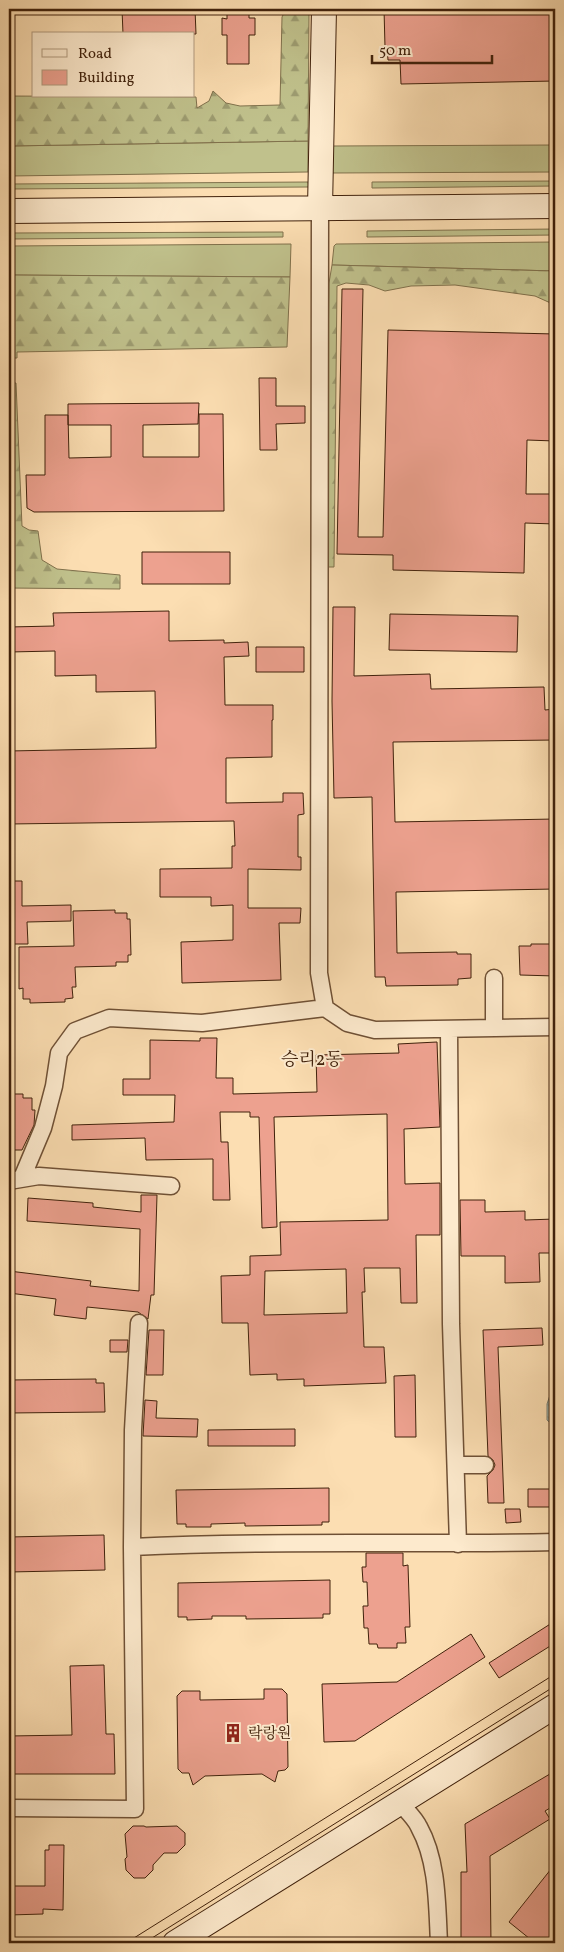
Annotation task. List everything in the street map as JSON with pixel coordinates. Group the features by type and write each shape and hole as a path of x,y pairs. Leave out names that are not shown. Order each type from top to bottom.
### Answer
{"main road":[{"path":"320,208 324,9"},
{"path":"9,211 555,206"},
{"path":"175,1943 555,1706"}],"street":[{"path":"320,208 319,973 326,1008"},
{"path":"494,978 494,1028"},
{"path":"15,1179 34,1154 54,1086 59,1053 75,1031 109,1018 202,1023 326,1008 347,1023 375,1030 555,1027"},
{"path":"449,1029 451,1324 458,1544"},
{"path":"15,1179 39,1176 171,1186"},
{"path":"9,1808 135,1808 132,1547 133,1430 139,1323"},
{"path":"456,1465 485,1465"},
{"path":"132,1547 204,1543 458,1544 555,1542"},
{"path":"400,1802 419,1826 427,1845 438,1893 439,1943"}],"green space":[{"path":"286,9 303,9 309,15 308,141 9,146 9,96 32,96 32,98 196,97 197,108 209,101 213,91 226,103 240,106 280,105 282,17"},
{"path":"308,141 308,172 9,176 9,146"},
{"path":"555,145 555,172 332,173 332,146"},
{"path":"555,181 555,186 372,188 372,182"},
{"path":"308,182 309,187 9,189 9,184"},
{"path":"555,229 555,235 367,237 367,231"},
{"path":"283,232 283,237 9,239 9,233"},
{"path":"555,242 555,271 332,265 334,246 336,244"},
{"path":"291,244 290,277 9,275 9,246"},
{"path":"332,265 555,271 555,305 535,296 455,285 411,286 385,291 369,285 346,283 337,286 334,567 325,567 329,283"},
{"path":"9,275 290,277 287,347 17,352 17,358 9,358"},
{"path":"9,383 16,383 22,526 29,530 38,531 42,560 57,569 120,575 120,589 9,588"}],"water":[{"path":"555,1380 555,1427 547,1420 547,1404"}],"building":[{"path":"122,9 195,9 196,34 195,32 123,32"},
{"path":"227,9 249,9 249,18 255,18 255,35 249,35 249,64 227,64 227,35 222,35 222,18 227,19"},
{"path":"384,9 555,9 555,81 401,84 400,60 388,60 387,47 385,47"},
{"path":"342,289 363,289 358,537 383,537 388,330 555,334 555,441 527,440 526,494 555,494 555,524 525,523 524,573 393,570 393,555 337,554"},
{"path":"259,378 276,378 276,406 305,406 305,423 276,424 277,450 260,450"},
{"path":"199,403 198,424 143,425 143,457 199,457 199,414 223,414 224,511 34,512 27,508 26,475 45,475 45,415 68,415 68,404","holes":["68,425 111,425 111,457 69,458"]},
{"path":"142,552 230,552 230,584 142,584"},
{"path":"333,607 355,607 354,676 430,674 431,689 544,687 545,710 555,709 555,740 393,742 395,822 555,819 555,889 396,892 397,953 457,952 457,954 471,954 471,978 458,979 458,985 386,986 385,977 375,977 372,797 334,798"},
{"path":"169,611 169,641 224,640 224,643 248,642 249,656 224,657 225,705 273,705 272,757 226,758 226,803 283,802 283,793 303,793 304,814 298,815 298,857 301,857 301,870 248,869 248,908 301,908 300,923 279,923 281,980 182,983 181,942 233,940 233,905 211,906 211,897 160,897 160,869 232,868 232,846 235,846 234,821 9,824 9,751 156,748 155,691 96,692 96,675 55,676 55,651 9,652 9,627 54,626 53,613"},
{"path":"390,614 518,616 517,652 389,650"},
{"path":"256,647 304,647 304,672 256,672"},
{"path":"9,881 22,881 22,906 71,905 71,921 27,922 28,944 11,944"},
{"path":"115,910 115,913 127,913 127,919 130,919 131,955 128,955 128,962 116,962 116,966 75,967 76,987 72,987 73,998 65,999 65,1002 30,1003 30,999 23,999 23,988 19,989 19,947 74,946 73,911"},
{"path":"531,944 555,944 555,976 520,975 519,946 531,946"},
{"path":"200,1038 217,1038 216,1078 233,1078 233,1094 317,1092 316,1055 399,1053 398,1044 437,1042 440,1127 404,1129 405,1184 440,1183 440,1235 416,1235 417,1303 401,1303 400,1268 364,1268 365,1292 362,1292 364,1347 384,1347 386,1383 304,1386 304,1379 277,1380 277,1374 250,1375 248,1323 222,1323 221,1276 250,1275 250,1256 281,1255 280,1222 388,1220 387,1114 274,1117 277,1227 262,1228 259,1117 250,1117 250,1112 220,1112 221,1142 228,1142 230,1200 213,1200 213,1159 146,1160 145,1138 72,1140 72,1125 174,1122 175,1095 123,1095 123,1079 150,1079 150,1040 200,1041","holes":["346,1269 347,1313 264,1315 265,1271"]},
{"path":"9,1094 23,1094 23,1098 32,1098 32,1110 35,1110 34,1125 22,1150 9,1150"},
{"path":"141,1195 157,1195 154,1295 151,1295 148,1319 138,1312 87,1307 86,1319 54,1315 56,1299 9,1293 9,1271 91,1281 90,1286 139,1291 140,1229 27,1221 28,1198 93,1203 93,1207 141,1212"},
{"path":"460,1200 485,1200 485,1212 525,1211 525,1220 555,1219 555,1253 539,1253 540,1282 505,1283 505,1256 461,1256"},
{"path":"542,1328 543,1345 498,1347 504,1503 488,1503 487,1476 495,1465 488,1456 483,1330"},
{"path":"149,1330 164,1330 163,1375 146,1375"},
{"path":"110,1340 128,1340 127,1352 110,1352"},
{"path":"415,1375 416,1437 395,1437 394,1376"},
{"path":"96,1379 96,1383 104,1383 105,1412 9,1413 9,1380"},
{"path":"145,1400 157,1401 156,1418 198,1419 197,1437 143,1436"},
{"path":"295,1429 295,1446 208,1446 208,1430"},
{"path":"329,1488 329,1522 322,1522 322,1525 245,1526 245,1523 211,1524 211,1527 186,1527 186,1524 177,1524 176,1490"},
{"path":"528,1489 555,1489 555,1507 528,1507"},
{"path":"505,1509 520,1509 521,1522 506,1523"},
{"path":"104,1535 105,1570 9,1572 9,1537"},
{"path":"366,1553 403,1553 403,1566 408,1565 410,1627 405,1627 406,1643 397,1643 397,1648 378,1648 377,1644 369,1644 368,1628 364,1628 363,1606 368,1606 367,1582 363,1582 362,1567 366,1567"},
{"path":"330,1580 330,1614 323,1614 323,1618 246,1619 246,1616 212,1616 212,1619 187,1620 187,1617 178,1617 178,1583"},
{"path":"555,1621 555,1643 499,1678 489,1663"},
{"path":"471,1634 485,1657 355,1741 324,1742 322,1684 397,1682"},
{"path":"104,1665 106,1734 114,1734 115,1774 9,1774 9,1736 72,1735 70,1666"},
{"name":"락랑원","path":"264,1689 282,1689 287,1694 288,1767 285,1770 278,1771 275,1782 262,1774 205,1776 193,1785 189,1773 182,1773 178,1769 177,1696 182,1691 200,1691 200,1700 264,1699"},
{"path":"555,1771 555,1805 545,1811 550,1819 490,1856 491,1943 461,1943 461,1872 467,1872 465,1824"},
{"path":"133,1826 177,1826 185,1833 185,1845 177,1853 164,1853 153,1865 153,1870 145,1878 134,1878 126,1870 125,1859 127,1857 125,1834"},
{"path":"49,1845 64,1845 63,1910 43,1909 43,1914 9,1915 11,1886 45,1886 45,1850 49,1850"},
{"path":"555,1864 555,1943 535,1943 509,1922"}],"tram line":[{"path":"126,1943 555,1674"},
{"path":"144,1943 555,1686"}],"place":[{"name":"락랑원","path":"233,1733"}],"district":[{"name":"승리2동","path":"312,1059"}]}
